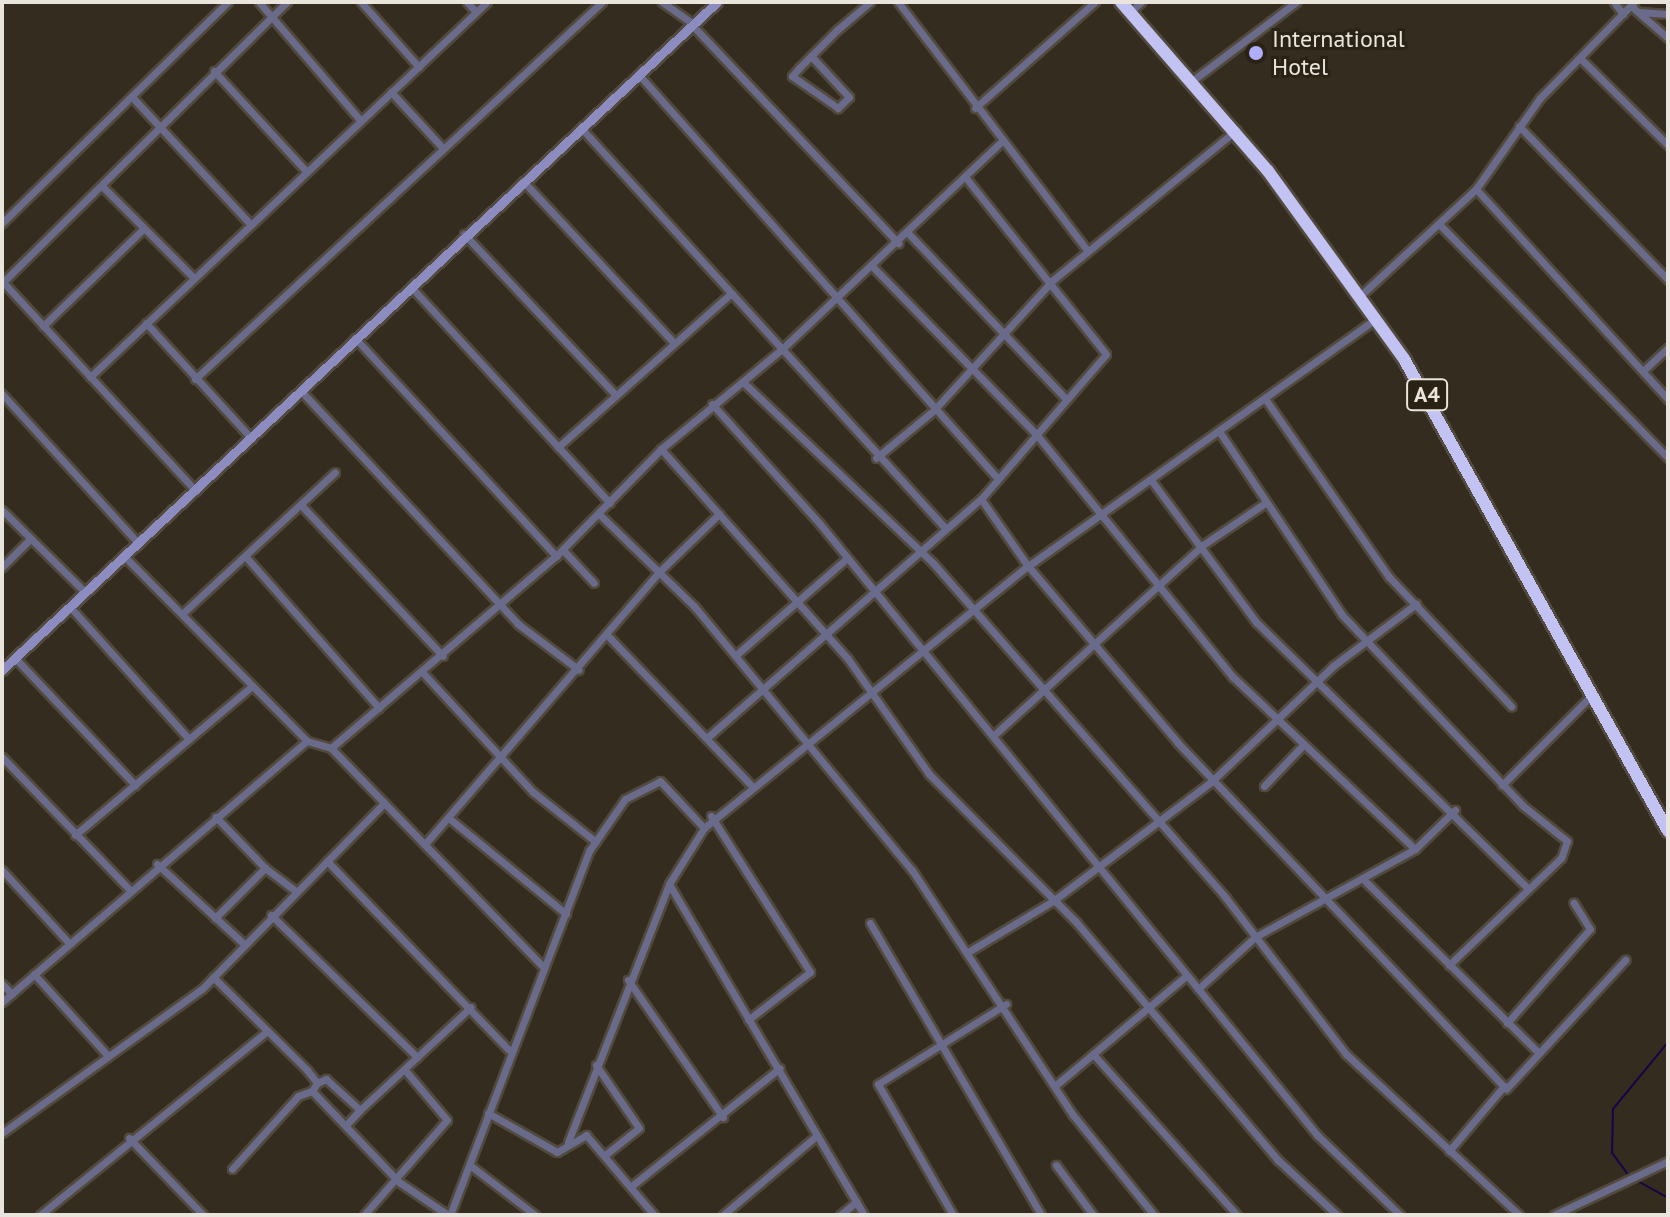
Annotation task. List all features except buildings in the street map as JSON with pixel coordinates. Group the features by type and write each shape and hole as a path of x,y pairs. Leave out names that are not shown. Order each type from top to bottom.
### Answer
{"highway":[{"name":"A4","path":"1126,7 1236,130 1361,295 1452,434 1668,831"}],"street":[{"path":"2,223 228,2"},
{"path":"259,2 360,120"},
{"path":"196,491 2,282 287,2"},
{"path":"361,2 419,67"},
{"path":"467,2 476,12"},
{"path":"90,377 487,2"},
{"path":"195,379 602,2"},
{"path":"662,2 693,25 898,243"},
{"path":"2,670 252,439 355,338 412,288 464,234 640,76 717,2"},
{"path":"811,56 849,97 838,108 792,76 811,56 870,2"},
{"path":"898,2 1000,143 1087,250"},
{"path":"975,108 1095,2"},
{"path":"1126,7 1141,2"},
{"path":"1192,81 1296,2"},
{"path":"1614,2 1623,14"},
{"path":"1634,7 1666,33"},
{"path":"1361,295 1476,189 1519,126 1623,14 1634,7 1668,14"},
{"path":"1580,58 1668,145"},
{"path":"214,71 307,172"},
{"path":"640,76 998,479"},
{"path":"391,92 442,147"},
{"path":"133,98 157,129 251,225"},
{"path":"1519,126 1668,280"},
{"path":"582,129 729,295 782,349 876,458 945,528"},
{"path":"876,458 934,410 1053,280 1236,130"},
{"path":"331,748 424,674 559,553 600,515 661,449 782,349 898,243 1000,143"},
{"path":"709,736 761,684 981,499 1106,354 1053,280 965,177"},
{"path":"523,181 674,343"},
{"path":"102,186 142,230 194,278"},
{"path":"1476,189 1668,399"},
{"path":"1439,224 1668,458"},
{"path":"43,326 142,230"},
{"path":"908,233 1066,399"},
{"path":"464,234 615,394"},
{"path":"872,266 969,369 1036,434 1156,591 1276,720 1415,849"},
{"path":"412,288 610,503"},
{"path":"558,447 729,295"},
{"path":"568,1142 628,980 669,884 711,816 922,653 1028,566 1376,319"},
{"path":"146,323 252,439"},
{"path":"355,338 559,553 594,583"},
{"path":"1644,370 1668,348"},
{"path":"743,382 920,551 1040,693 1255,937 1346,1054 1519,1215"},
{"path":"301,391 500,605 579,670"},
{"path":"2,394 139,544"},
{"path":"1266,400 1416,604 1511,706"},
{"path":"712,404 873,588 922,653 1100,865 1186,976 1317,1135 1400,1215"},
{"path":"1219,431 1265,503 1364,639 1502,785 1567,841 1561,858 1527,887 1449,965"},
{"path":"661,449 797,600 929,774 1053,901 1148,1006 1278,1160 1337,1215"},
{"path":"183,613 335,472"},
{"path":"1151,480 1203,545 1257,623 1315,684 1455,810 1527,887"},
{"path":"981,499 1028,566 1212,781 1330,896 1506,1089"},
{"path":"993,736 1095,647 1203,545 1265,503"},
{"path":"301,505 443,656"},
{"path":"2,510 86,593"},
{"path":"425,844 609,637 660,571 719,514"},
{"path":"600,515 660,571 761,684 968,952 1006,1004 1056,1085 1154,1215"},
{"path":"2,567 30,539"},
{"path":"125,557 307,741 331,748 543,967"},
{"path":"246,557 379,708"},
{"path":"736,655 847,558"},
{"path":"968,952 1053,901 1212,781 1364,639 1416,604"},
{"path":"71,608 189,739"},
{"path":"609,637 709,736 752,786"},
{"path":"15,658 135,785"},
{"path":"424,674 499,759 596,842"},
{"path":"75,835 251,687"},
{"path":"1502,785 1593,694"},
{"path":"2,1002 157,864 307,741"},
{"path":"1264,786 1303,745"},
{"path":"2,757 130,890"},
{"path":"213,977 267,1031 399,1182 449,1215 471,1166 509,1050 596,842 625,799 660,781 704,828"},
{"path":"2,1133 213,977 294,890 383,804"},
{"path":"1198,989 1255,937 1415,849 1455,810"},
{"path":"711,816 810,972 748,1020"},
{"path":"216,817 265,868 294,890"},
{"path":"450,819 566,914"},
{"path":"327,861 471,1007 509,1050"},
{"path":"157,864 244,944"},
{"path":"215,918 265,868"},
{"path":"2,870 69,943"},
{"path":"1363,879 1539,1053"},
{"path":"669,884 864,1215"},
{"path":"1507,1023 1590,929 1574,903"},
{"path":"271,915 417,1057"},
{"path":"870,923 942,1041 1041,1215"},
{"path":"1449,1151 1625,960"},
{"path":"34,974 108,1056"},
{"path":"1056,1085 1186,976"},
{"path":"628,980 723,1117"},
{"path":"2,984 12,994"},
{"path":"953,1215 878,1084 942,1041 1006,1004"},
{"path":"347,1124 471,1007"},
{"path":"40,1215 129,1138 267,1031"},
{"path":"1093,1054 1237,1215"},
{"path":"596,1065 639,1128 605,1155"},
{"path":"634,1184 723,1117 780,1068"},
{"path":"364,1215 399,1182 447,1120 405,1070"},
{"path":"232,1169 298,1096 326,1079 360,1110"},
{"path":"488,1113 557,1152 568,1142 586,1135 634,1184 654,1215"},
{"path":"723,1215 816,1136"},
{"path":"129,1138 203,1215"},
{"path":"1554,1215 1668,1161"},
{"path":"1056,1165 1093,1215"},
{"path":"471,1166 534,1215"},
{"path":"840,1215 856,1202"}],"waterway":[{"path":"1629,1176 1612,1153 1613,1109 1668,1042"},
{"path":"1634,1179 1668,1198"}],"place":[{"name":"International Hotel","path":"1256,53"}]}
